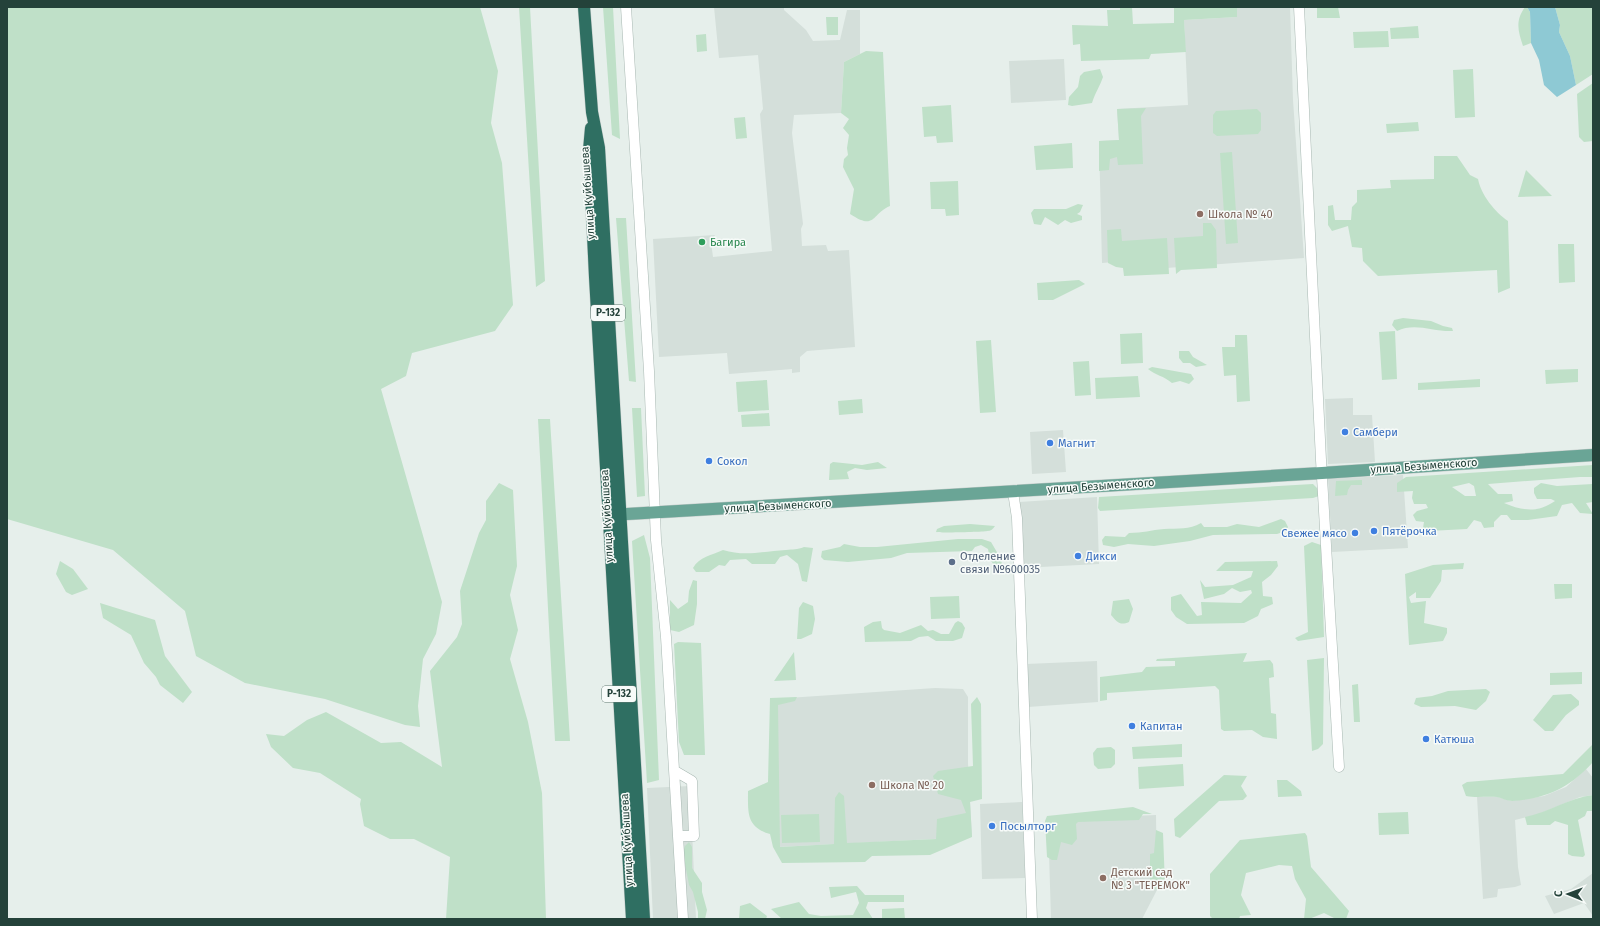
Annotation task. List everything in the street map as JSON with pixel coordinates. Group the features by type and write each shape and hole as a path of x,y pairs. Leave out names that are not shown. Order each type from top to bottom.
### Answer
{"highway":[{"name":"улица Куйбышева","path":"584,7 592,112 589,150 644,919"},
{"name":"улица Куйбышева","path":"614,515 632,919"}],"main road":[{"name":"улица Безыменского","path":"614,515 1013,492 1593,455"}],"street":[{"path":"626,7 649,371 655,512 666,637 683,919"},
{"path":"1299,7 1338,767"},
{"path":"1013,492 1017,518 1032,919"},
{"path":"675,771 692,781 694,836 678,836"}],"shaded area":[{"path":"714,7 784,7 784,10 806,30 813,41 840,40 847,10 860,10 860,54 844,62 841,113 794,115 792,133 803,224 801,229 802,246 826,245 828,251 849,250 855,347 807,351 800,357 800,372 792,373 792,369 729,374 727,353 659,357 653,239 715,235 711,242 713,257 772,251 760,114 763,109 758,55 719,58"},
{"name":"Школа № 40","path":"1237,7 1290,7 1293,100 1304,258 1139,270 1138,260 1102,263 1099,141 1119,140 1117,109 1188,105 1184,20 1237,17"},
{"path":"1064,59 1066,100 1011,103 1009,61"},
{"path":"1353,398 1353,415 1372,415 1375,462 1328,464 1325,399"},
{"path":"1063,430 1066,472 1032,474 1030,432"},
{"path":"1403,475 1408,548 1332,552 1328,479"},
{"path":"1097,497 1099,564 1021,568 1019,502"},
{"path":"1097,661 1098,702 1028,707 1026,664"},
{"name":"Школа № 20","path":"935,688 963,689 968,697 968,763 972,837 778,847 773,699"},
{"path":"1586,769 1593,778 1593,795 1580,797 1539,814 1515,820 1518,867 1521,885 1498,889 1497,897 1483,899 1477,797 1498,797 1511,801 1544,796 1566,787"},
{"path":"690,786 696,919 653,919 647,788"},
{"path":"1022,802 1025,878 982,879 980,804"},
{"name":"Детский сад № 3 \"ТЕРЕМОК\"","path":"1156,815 1157,890 1142,919 1051,919 1048,820"},
{"path":"1593,873 1593,916 1584,903 1554,914 1545,896 1571,889"}],"green space":[{"path":"7,7 480,7 498,71 491,123 502,163 513,305 495,331 412,353 406,376 381,389 442,602 436,634 423,659 418,706 420,727 405,725 325,699 245,683 196,656 185,611 113,550 7,519"},
{"path":"519,7 530,7 545,281 536,287"},
{"path":"603,7 613,7 620,139 612,135"},
{"path":"1120,7 1132,7 1133,24 1174,23 1174,7 1237,7 1237,17 1184,20 1186,52 1151,54 1149,59 1081,61 1080,44 1073,45 1072,25 1108,26 1107,10 1120,10"},
{"path":"1317,7 1338,7 1340,18 1317,18"},
{"path":"1525,7 1527,7 1530,12 1531,43 1523,46 1518,26 1520,17"},
{"path":"1555,7 1593,7 1593,74 1576,85 1570,56 1559,32 1560,25"},
{"path":"826,17 838,17 838,35 827,35"},
{"path":"1418,26 1419,38 1391,39 1390,28"},
{"path":"1388,31 1389,47 1354,48 1353,32"},
{"path":"706,34 707,51 697,52 696,35"},
{"path":"866,51 883,52 890,206 869,221 858,219 850,214 854,189 843,167 844,159 848,155 847,148 849,135 843,128 849,119 841,113 844,62"},
{"path":"1100,69 1103,77 1092,103 1072,106 1068,105 1069,97 1078,87 1080,76 1084,72"},
{"path":"1473,69 1475,117 1455,118 1453,70"},
{"path":"1593,83 1593,141 1584,142 1579,137 1577,94"},
{"path":"951,105 953,142 937,143 936,136 924,137 922,107"},
{"path":"1146,108 1141,116 1143,164 1118,165 1117,157 1110,159 1109,170 1099,171 1099,141 1119,140 1117,109"},
{"path":"1257,109 1261,113 1261,130 1258,134 1217,136 1213,133 1213,115 1216,111"},
{"path":"745,117 747,138 736,139 734,118"},
{"path":"1418,122 1419,131 1387,133 1386,124"},
{"path":"1072,143 1073,168 1036,170 1034,146"},
{"path":"1232,152 1238,243 1226,244 1220,153"},
{"path":"1434,156 1457,156 1470,175 1478,179 1482,191 1489,203 1508,221 1510,288 1498,293 1497,270 1378,276 1363,261 1362,248 1352,247 1348,226 1332,231 1328,225 1328,206 1333,205 1335,220 1351,220 1352,207 1357,202 1357,190 1391,188 1390,180 1434,179"},
{"path":"1526,170 1552,196 1518,197"},
{"path":"958,181 959,215 946,216 945,209 931,209 930,182"},
{"path":"1078,204 1083,205 1080,212 1077,214 1082,216 1082,220 1071,223 1065,220 1058,225 1045,217 1041,225 1034,224 1031,213 1034,209 1066,209"},
{"path":"616,218 626,218 636,382 629,381"},
{"path":"1203,223 1211,223 1216,230 1217,268 1181,270 1176,274 1174,238 1203,236"},
{"path":"1121,229 1122,241 1167,238 1169,274 1124,276 1123,268 1116,267 1108,263 1107,230"},
{"path":"1558,244 1574,244 1575,282 1559,283"},
{"path":"1079,280 1085,284 1053,300 1038,300 1037,283"},
{"path":"1403,318 1431,321 1452,328 1453,331 1411,327 1397,331 1392,325 1394,320"},
{"path":"1395,331 1397,379 1382,380 1379,332"},
{"path":"1142,333 1143,363 1121,364 1120,334"},
{"path":"1235,335 1247,335 1250,401 1237,402 1236,375 1224,376 1222,347 1235,347"},
{"path":"991,340 996,412 980,413 976,341"},
{"path":"1179,351 1189,351 1193,357 1207,365 1196,367 1190,363 1183,363 1179,358"},
{"path":"1089,361 1091,395 1075,396 1073,362"},
{"path":"1152,367 1191,374 1194,379 1189,384 1180,381 1172,383 1148,369"},
{"path":"1578,369 1578,382 1546,384 1545,370"},
{"path":"1138,376 1140,397 1096,399 1095,378"},
{"path":"1480,379 1480,387 1418,390 1418,383"},
{"path":"767,380 769,410 738,412 736,382"},
{"path":"862,399 863,413 839,415 838,401"},
{"path":"632,408 641,408 645,496 637,497"},
{"path":"769,413 770,426 742,427 741,415"},
{"path":"538,419 550,419 570,741 555,741"},
{"path":"833,462 862,465 878,462 887,468 867,470 855,468 847,472 849,479 829,480 830,464"},
{"path":"1593,465 1593,477 1488,484 1498,494 1512,494 1513,501 1504,503 1530,510 1543,508 1555,501 1551,499 1537,499 1534,493 1534,488 1541,483 1557,486 1593,484 1593,502 1586,503 1593,514 1580,513 1572,503 1562,505 1557,516 1528,520 1511,520 1507,515 1501,515 1494,522 1494,527 1484,528 1481,522 1474,520 1467,529 1429,531 1423,528 1424,522 1416,521 1413,515 1417,511 1428,508 1426,504 1414,504 1412,498 1413,491 1397,492 1397,483 1406,477","holes":["1469,483 1474,486 1476,496 1465,496 1452,487"]},
{"path":"1362,480 1362,485 1351,485 1347,495 1335,496 1336,481"},
{"path":"499,483 513,490 517,566 510,595 518,630 510,659 528,722 542,793 546,919 446,919 450,857 414,839 390,839 364,826 360,804 361,799 320,773 293,768 271,747 266,734 284,736 307,720 326,712 381,743 401,742 442,767 430,671 457,637 462,624 460,591 479,533 486,520 486,501"},
{"path":"1313,484 1319,490 1319,496 1313,498 1100,511 1098,508 1099,497"},
{"path":"1281,519 1285,521 1288,527 1286,531 1277,534 1213,535 1190,541 1154,546 1128,544 1114,547 1103,545 1102,540 1105,536 1125,537 1129,533 1188,528 1201,523 1204,527 1227,527 1237,524 1259,527"},
{"path":"970,524 995,526 992,530 988,531 936,532 937,529 944,526"},
{"path":"644,535 650,558 659,780 647,783 632,541"},
{"path":"958,539 982,539 991,542 1001,559 1002,565 997,570 990,559 988,549 981,545 975,547 972,551 907,553 891,558 848,562 824,560 821,557 822,551 840,547 844,544 860,547 877,547"},
{"path":"1312,542 1321,545 1324,637 1298,641 1295,638 1308,632 1304,546"},
{"path":"804,547 813,548 807,582 802,581 798,564 787,555 780,557 775,564 752,564 746,559 730,560 725,566 719,565 709,572 696,572 693,568 702,559 723,550 739,553 754,553 799,549"},
{"path":"60,561 73,569 88,589 72,595 66,592 56,574"},
{"path":"1277,561 1278,566 1271,575 1262,582 1263,596 1272,597 1273,604 1261,609 1258,616 1244,623 1187,624 1176,617 1171,610 1171,597 1181,594 1197,616 1202,615 1201,602 1241,603 1252,593 1251,590 1240,592 1232,588 1224,594 1204,599 1200,580 1205,587 1233,585 1251,577 1253,571 1216,571 1225,562"},
{"path":"1464,563 1463,569 1442,570 1441,581 1430,598 1416,598 1416,592 1409,597 1411,603 1426,601 1424,623 1447,628 1447,633 1443,641 1409,645 1405,574 1433,565"},
{"path":"693,580 697,581 697,604 694,625 679,632 670,630 670,600 678,609 688,602 689,591"},
{"path":"1554,584 1572,584 1572,598 1555,599"},
{"path":"959,596 960,618 931,619 930,597"},
{"path":"1129,599 1133,609 1129,622 1123,624 1119,623 1111,615 1113,601"},
{"path":"803,602 813,606 815,619 812,634 801,639 797,639 799,608"},
{"path":"100,603 155,620 165,656 192,692 183,703 160,685 156,677 144,663 131,635 103,618"},
{"path":"881,621 882,628 884,630 900,633 921,625 928,631 933,630 941,634 949,634 955,623 958,621 962,623 965,628 962,638 953,641 936,641 928,636 919,637 911,641 865,642 864,627 873,622"},
{"path":"678,642 701,643 705,755 684,755 679,742 674,644"},
{"path":"794,652 796,680 774,681"},
{"path":"1247,653 1243,662 1270,660 1273,664 1274,677 1269,678 1271,713 1276,714 1277,739 1263,737 1252,730 1224,731 1221,729 1219,690 1215,686 1107,693 1107,700 1100,701 1100,677 1142,672 1146,667 1175,666 1175,661 1156,661 1157,659"},
{"path":"1324,658 1323,744 1318,749 1312,751 1307,660"},
{"path":"1582,672 1582,684 1550,685 1550,673"},
{"path":"1358,684 1360,722 1354,722 1352,685"},
{"path":"1486,689 1490,692 1486,701 1476,710 1455,706 1421,707 1414,704 1416,698 1432,696 1448,691"},
{"path":"1571,694 1579,701 1579,705 1566,715 1553,731 1545,731 1533,720 1553,695"},
{"path":"797,697 795,701 778,705 780,847 834,844 835,798 839,792 844,796 847,843 936,839 937,819 966,813 961,800 938,794 933,776 938,771 973,766 971,704 977,697 981,704 982,799 970,802 972,837 930,855 872,856 865,862 782,863 773,847 770,834 762,831 752,823 748,806 748,791 768,782 770,698"},
{"path":"1182,744 1182,757 1133,759 1132,747"},
{"path":"1593,744 1593,762 1585,771 1567,785 1536,798 1508,801 1497,797 1470,797 1466,796 1462,785 1467,782 1563,774"},
{"path":"1111,747 1115,750 1115,764 1111,768 1098,769 1094,765 1093,753 1097,748"},
{"path":"1183,764 1184,786 1139,789 1138,767"},
{"path":"1224,775 1247,776 1241,786 1247,796 1243,800 1219,801 1180,838 1175,836 1174,819"},
{"path":"1277,780 1287,780 1301,791 1302,796 1278,797"},
{"path":"1593,795 1593,811 1587,811 1585,816 1578,820 1585,855 1583,857 1568,854 1568,825 1555,821 1550,825 1527,825 1525,817 1576,799"},
{"path":"1133,807 1152,814 1143,814 1139,820 1078,822 1076,824 1077,839 1072,845 1061,842 1057,860 1052,860 1047,857 1045,821 1047,816"},
{"path":"1408,812 1409,834 1379,835 1378,813"},
{"path":"819,814 820,842 782,843 781,815"},
{"path":"1156,830 1163,833 1165,885 1157,890 1150,885 1150,854 1154,853"},
{"path":"1305,833 1307,836 1311,867 1349,911 1346,919 1336,919 1324,913 1309,919 1304,919 1306,899 1295,879 1292,866 1279,865 1246,873 1241,895 1251,915 1240,916 1239,919 1213,919 1210,916 1210,874 1240,840"},
{"path":"689,842 692,847 692,868 702,883 702,892 707,910 705,919 698,919 698,912 693,892 689,885 683,853 685,846"},
{"path":"857,886 865,895 904,895 904,902 868,902 866,908 873,919 782,919 771,909 799,902 809,914 821,916 853,915 859,903 856,892 831,898 829,887"},
{"path":"750,903 767,916 766,919 739,919 740,906"},
{"path":"904,908 905,919 882,919 882,909"}],"water":[{"path":"1527,7 1555,7 1560,25 1559,32 1570,56 1576,85 1557,97 1544,85 1539,60 1531,43 1530,12"}],"place":[{"name":"Школа № 40","path":"1200,214"},
{"name":"Багира","path":"702,242"},
{"name":"Самбери","path":"1345,432"},
{"name":"Магнит","path":"1050,443"},
{"name":"Сокол","path":"709,461"},
{"name":"Пятёрочка","path":"1374,531"},
{"name":"Свежее мясо","path":"1355,533"},
{"name":"Дикси","path":"1078,556"},
{"name":"Отделение связи №600035","path":"952,562"},
{"name":"Капитан","path":"1132,726"},
{"name":"Катюша","path":"1426,739"},
{"name":"Школа № 20","path":"872,785"},
{"name":"Посылторг","path":"992,826"},
{"name":"Детский сад № 3 \"ТЕРЕМОК\"","path":"1103,878"}]}
